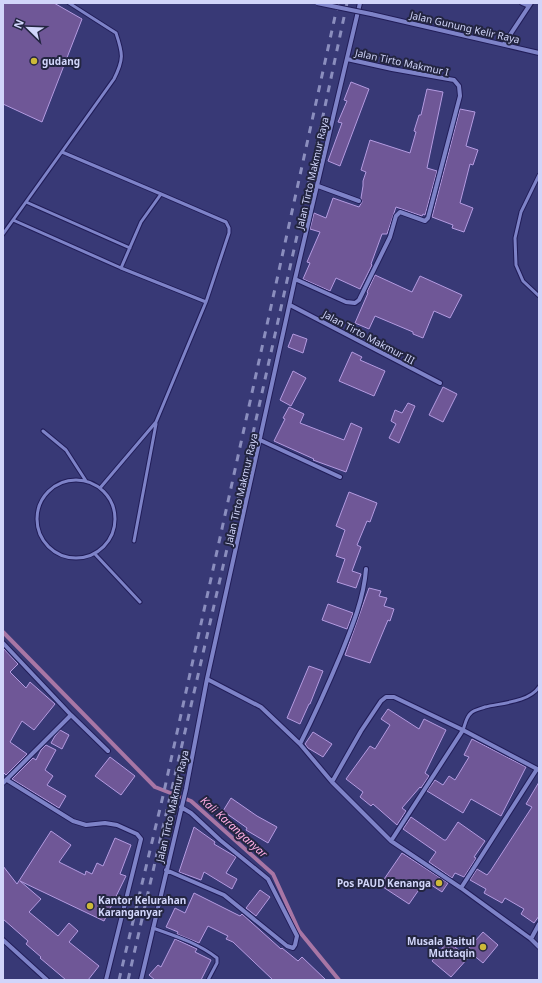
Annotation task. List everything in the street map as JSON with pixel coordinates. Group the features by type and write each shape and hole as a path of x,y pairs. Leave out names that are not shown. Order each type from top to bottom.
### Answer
{"street":[{"name":"Jalan Gunung Kelir Raya","path":"317,3 539,52"},
{"name":"Jalan Tirto Makmur Raya","path":"141,980 186,789 207,679 290,305 360,3"},
{"path":"504,44 530,5 522,3"},
{"name":"Jalan Tirto Makmur I","path":"296,279 346,302 355,303 359,300 390,237 396,216 404,213 425,221 428,218 460,96 459,86 454,80 347,59"},
{"path":"318,186 359,201"},
{"name":"Jalan Tirto Makmur III","path":"290,305 440,384"},
{"path":"260,440 340,477"},
{"path":"300,744 320,704 350,633 363,590 366,569"},
{"path":"3,643 70,715 108,751"},
{"path":"207,679 261,708 300,744 332,782 391,840 461,888 531,939 539,947"},
{"path":"332,782 361,731 386,696 394,697 463,730 538,770 461,888"},
{"path":"70,715 5,781 58,810 64,816 73,821 86,825 105,823 117,825 137,834 141,841 106,980"},
{"path":"391,840 463,730"},
{"path":"166,870 224,895 287,946 293,948 295,945 297,936 268,879 220,840 182,805"},
{"path":"531,939 539,924"},
{"path":"3,940 47,980"}],"lane":[{"path":"3,234 114,79 120,66 122,52 116,33 69,3"},
{"path":"62,152 226,222 228,225 229,233 206,302 156,422 134,541"},
{"path":"539,175 521,212 515,238 516,265 523,281 539,296"},
{"path":"122,268 141,222 161,194"},
{"path":"26,202 130,248"},
{"path":"13,220 122,268 206,302"},
{"path":"100,488 156,422"},
{"path":"44,431 66,450 86,481"},
{"path":"70,480 86,481 100,488 110,500 115,514 114,530 107,543 95,554 81,558 66,558 52,551 42,539 37,525 38,509 44,496 56,485 70,480"},
{"path":"95,554 140,602"},
{"path":"463,730 471,713 476,710 530,696 539,687"},
{"path":"153,928 195,945 217,958 217,963 208,980"}],"building":[{"name":"gudang","path":"3,3 54,3 82,19 42,122 3,104"},
{"path":"351,82 369,89 340,166 328,161 342,123 338,122 347,101 344,100"},
{"path":"427,89 443,92 427,168 437,171 425,215 423,214 422,216 396,207 387,234 382,234 371,264 372,265 360,289 336,278 330,291 303,279 310,263 307,262 320,232 310,229 314,213 326,218 333,198 359,207 362,202 363,181 366,172 361,170 370,140 410,153 416,132 414,131 419,115 421,115"},
{"path":"460,109 475,112 466,146 478,150 473,165 470,164 460,203 473,208 464,232 452,228 453,225 432,217"},
{"path":"375,275 412,292 420,276 462,295 450,318 434,311 423,338 413,334 413,332 375,316 369,329 355,323"},
{"path":"293,334 307,339 303,353 288,347"},
{"path":"352,352 362,357 360,360 385,371 374,396 339,381"},
{"path":"293,371 306,378 291,406 280,400"},
{"path":"443,387 457,394 443,422 429,415"},
{"path":"408,403 415,406 399,443 389,438 396,424 391,421 395,410 402,413"},
{"path":"289,407 304,414 300,423 344,440 351,423 362,428 346,472 313,460 314,459 274,441"},
{"path":"349,492 377,503 370,522 367,521 357,545 361,547 352,571 361,574 356,588 337,582 345,559 336,556 345,530 336,526"},
{"path":"369,588 381,591 379,596 387,598 384,606 394,609 390,621 388,620 370,663 345,655"},
{"path":"328,604 353,613 347,629 322,620"},
{"path":"3,648 18,664 10,672 26,688 30,682 55,704 34,730 22,721 10,742 27,754 6,775 3,772"},
{"path":"309,666 323,671 310,704 300,724 287,718"},
{"path":"388,709 419,729 424,719 446,730 425,773 429,776 421,788 420,787 402,808 406,811 397,825 373,804 371,806 360,797 363,792 346,779 370,746 375,749 390,725 381,719"},
{"path":"60,730 69,735 62,749 51,743"},
{"path":"313,732 332,744 323,757 308,748 305,744"},
{"path":"472,739 526,767 501,816 471,799 463,813 427,791 435,780 443,785 449,776 455,780 469,757 464,755"},
{"path":"46,745 56,750 45,770 53,776 47,785 66,796 59,808 12,779 33,758 36,760 41,750"},
{"path":"110,757 135,776 121,795 95,776"},
{"path":"539,782 539,916 534,923 521,914 524,909 505,898 502,903 484,893 486,889 470,880 477,869 487,875 491,870 532,807 526,804"},
{"path":"231,798 257,816 277,827 268,843 246,830 247,828 223,811"},
{"path":"411,817 444,840 446,840 458,822 485,841 474,857 476,858 475,860 464,877 455,873 452,878 429,862 436,852 403,829"},
{"path":"194,827 215,842 214,844 236,857 226,873 237,879 232,889 204,872 201,880 179,872"},
{"path":"51,831 71,845 59,862 85,875 86,871 92,874 97,863 103,866 115,838 131,845 120,874 126,876 104,921 20,881 41,899 29,912 58,936 69,923 78,931 69,942 99,966 88,980 66,980 40,958 41,957 26,944 28,941 3,919 3,866 17,884"},
{"path":"402,853 448,883 442,892 425,881 409,904 380,885"},
{"path":"260,890 270,897 256,916 246,908"},
{"path":"194,893 240,916 242,914 281,949 282,948 298,961 302,957 326,980 273,980 233,942 226,939 228,936 208,926 199,943 177,934 178,932 166,927 175,908 185,913"},
{"name":"Musala Baitul Muttaqin","path":"483,932 498,945 483,963 467,950"},
{"path":"175,939 197,949 195,952 211,960 201,980 155,980 149,975 158,965 161,967"},
{"path":"448,941 468,958 451,977 432,961"}],"waterway":[{"name":"Kali Karanganyar","path":"3,632 155,787 191,801 273,874 299,931 339,980"}],"railway":[{"path":"119,980 163,796 338,3"},
{"path":"128,980 235,514 347,3"}],"place":[{"name":"gudang","path":"34,61"},
{"name":"Pos PAUD Kenanga","path":"439,883"},
{"name":"Kantor Kelurahan Karanganyar","path":"90,906"},
{"name":"Musala Baitul Muttaqin","path":"483,947"}]}
